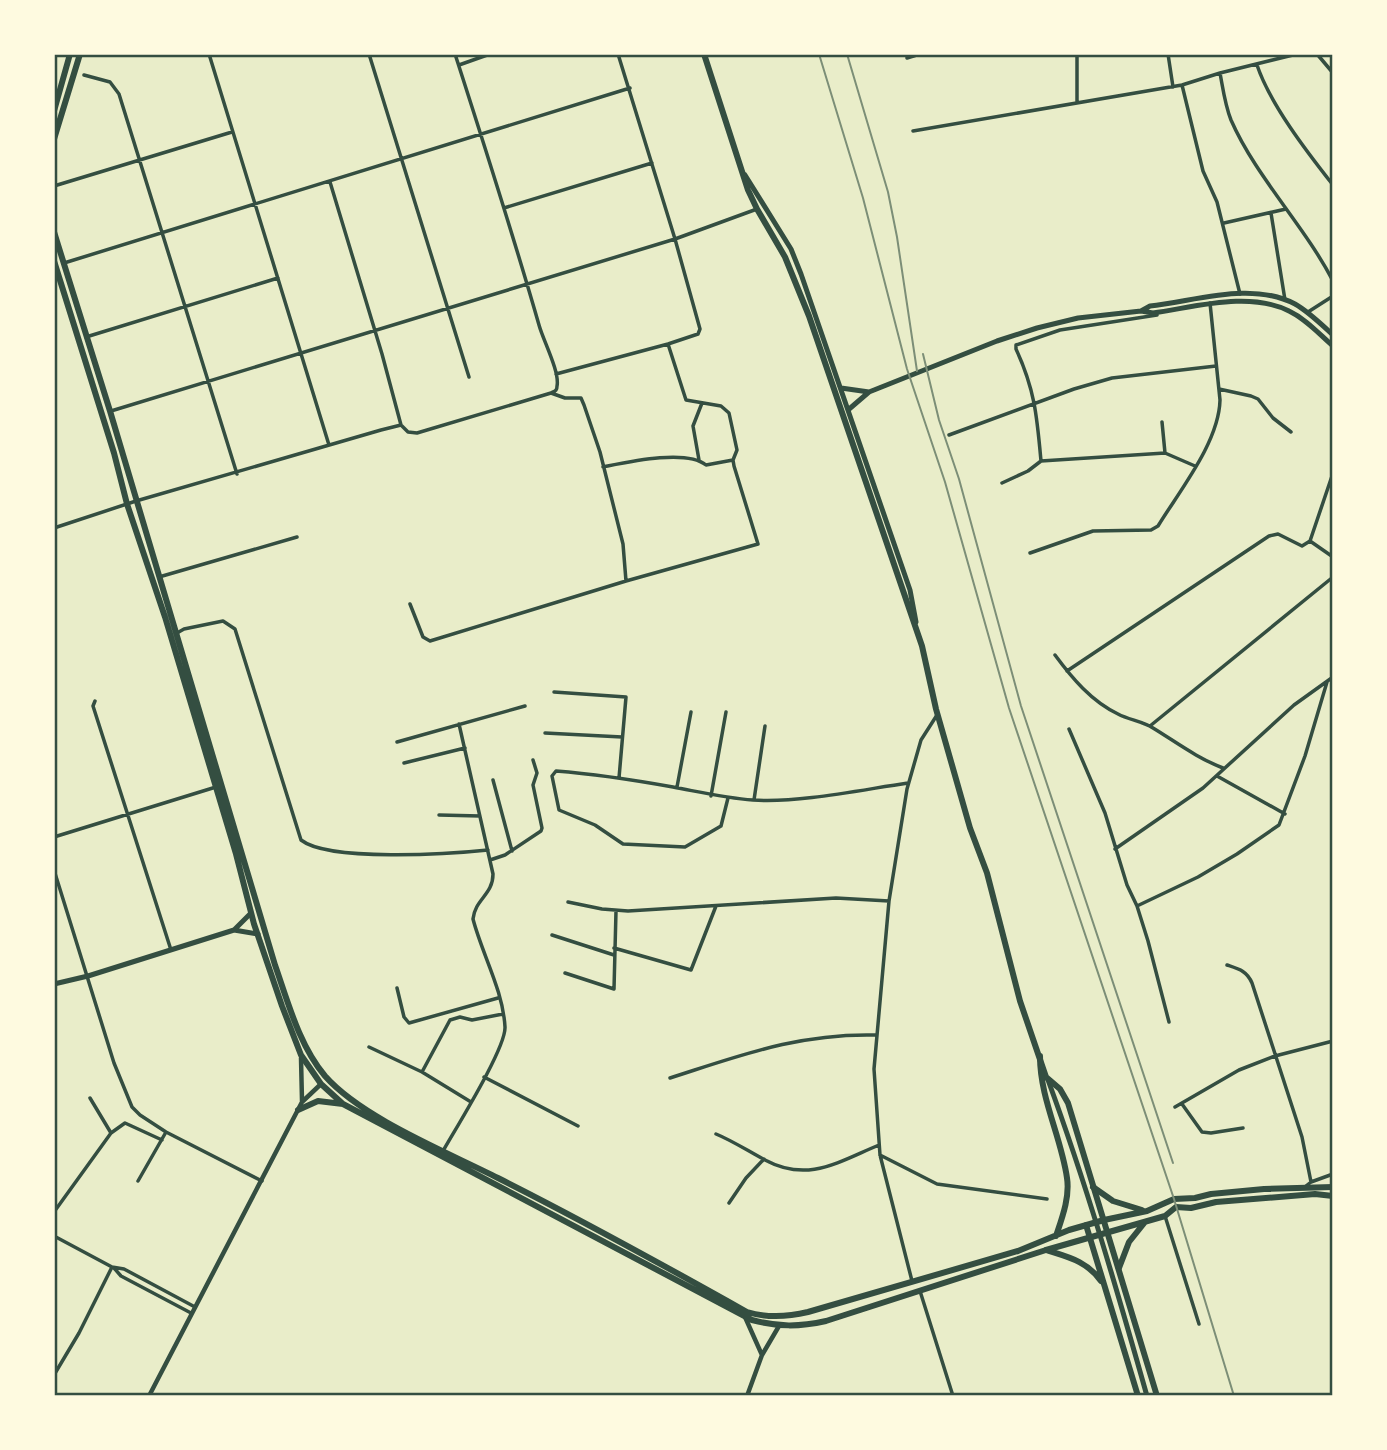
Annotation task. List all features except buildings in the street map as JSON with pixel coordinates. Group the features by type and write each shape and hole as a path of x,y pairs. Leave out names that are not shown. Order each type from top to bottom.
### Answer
{"main road":[{"path":"54,111 70,54"},
{"path":"54,139 80,54"},
{"path":"704,54 736,157 757,209 785,257 809,316 922,646"},
{"path":"736,157 791,249 910,590 936,709 970,828 987,873 1020,1001 1064,1124 1147,1396"},
{"path":"54,232 110,411 264,933 304,1044 314,1062 339,1090 370,1111 443,1151 760,1316 807,1312 1018,1251 1086,1225 1147,1211 1178,1198 1308,1184 1333,1186"},
{"path":"54,261 114,453 127,504 165,617 258,934 301,1055 321,1084 343,1104 752,1320 779,1326 803,1326 826,1321 1035,1258 1046,1250 1165,1216 1176,1207 1191,1208 1216,1202 1315,1194 1333,1196"},
{"path":"848,410 869,392 997,341 1078,318 1142,311 1170,311 1240,294 1264,295 1285,300 1307,313 1333,335"},
{"path":"1142,311 1150,306 1247,301 1278,307 1302,320 1333,346"},
{"path":"841,388 869,392"},
{"path":"234,930 251,913"},
{"path":"54,984 88,976 234,930 258,934"},
{"path":"1040,1056 1041,1085 1067,1178 1066,1201 1056,1236"},
{"path":"1046,1077 1060,1089 1068,1104 1157,1396"},
{"path":"298,1110 318,1101 343,1104"},
{"path":"1093,1187 1113,1201 1147,1211"},
{"path":"1119,1268 1129,1242 1145,1222"},
{"path":"1086,1225 1138,1396"},
{"path":"1046,1250 1089,1267 1106,1288"}],"street":[{"path":"209,54 329,445"},
{"path":"369,54 469,377"},
{"path":"330,181 401,425 408,432 418,433 556,390 558,385 555,374 455,54"},
{"path":"459,65 490,54"},
{"path":"555,374 668,344 698,334 700,329 618,54"},
{"path":"907,58 920,54"},
{"path":"1077,54 1077,102"},
{"path":"1168,54 1173,86"},
{"path":"913,131 1182,85 1297,54"},
{"path":"1317,54 1333,73"},
{"path":"1256,65 1268,90 1305,149 1333,185"},
{"path":"1220,73 1226,106 1232,121 1250,154 1286,209 1300,225 1333,281"},
{"path":"83,75 110,82 116,87 237,474"},
{"path":"1182,85 1203,171 1217,202 1240,294"},
{"path":"64,263 630,88"},
{"path":"54,186 232,132"},
{"path":"504,208 652,163"},
{"path":"110,411 675,239 757,209"},
{"path":"1223,223 1286,209"},
{"path":"1271,213 1285,300"},
{"path":"86,337 278,278"},
{"path":"1307,313 1333,296"},
{"path":"1030,553 1093,531 1152,530 1158,526 1195,466 1220,414 1209,302"},
{"path":"1041,461 1035,403 1029,376 1016,345 1060,330 1170,311"},
{"path":"410,604 423,638 430,641 758,544 733,460 737,450 729,413 721,406 686,400 668,344"},
{"path":"949,435 1112,378 1217,366"},
{"path":"1219,390 1258,399 1273,418 1291,432"},
{"path":"551,393 565,398 581,398 603,467 622,544 626,581"},
{"path":"699,460 693,426 702,403"},
{"path":"1162,422 1165,453"},
{"path":"54,528 136,501 401,425"},
{"path":"1002,483 1028,471 1041,461 1165,453 1195,466"},
{"path":"603,467 649,459 699,460 706,465 733,460"},
{"path":"1310,541 1333,473"},
{"path":"1068,671 1269,536 1278,534 1298,545 1310,541"},
{"path":"159,577 297,537"},
{"path":"1310,541 1333,557"},
{"path":"1150,726 1333,577"},
{"path":"176,634 184,629 223,621 234,629 301,840 308,845 338,852 403,854 488,850"},
{"path":"1055,655 1086,691 1109,709 1150,726 1178,742 1195,757 1223,768"},
{"path":"1115,849 1196,793 1294,705 1333,677"},
{"path":"1137,906 1198,877 1266,836 1279,825 1285,814 1327,682"},
{"path":"554,692 625,698 619,778"},
{"path":"95,701 93,706 171,950"},
{"path":"397,741 525,706"},
{"path":"912,1281 880,1155 874,1069 889,901 908,783 922,740 937,716 936,709"},
{"path":"677,787 691,712"},
{"path":"711,796 726,712"},
{"path":"443,1151 471,1102 505,1032 499,998 474,919 476,907 493,884 488,850 459,724"},
{"path":"754,800 765,726"},
{"path":"1069,729 1105,813 1115,849 1137,906 1169,1022"},
{"path":"545,733 622,737"},
{"path":"404,763 465,748"},
{"path":"490,860 512,851 542,828 533,785 537,773 533,760"},
{"path":"729,798 721,826 681,848 623,844 595,825 559,810 552,772 619,778 677,787 711,796 754,800 804,798 908,783"},
{"path":"1217,776 1285,814"},
{"path":"493,780 512,851"},
{"path":"54,837 216,787"},
{"path":"439,815 480,816"},
{"path":"54,870 126,1096 140,1115 166,1132 262,1181"},
{"path":"568,902 617,911 836,898 889,901"},
{"path":"614,948 691,970 716,906"},
{"path":"565,973 614,989 617,911"},
{"path":"552,935 614,955"},
{"path":"1227,965 1249,976 1302,1137 1308,1184 1333,1174"},
{"path":"397,988 404,1017 409,1023 499,998"},
{"path":"422,1072 450,1020 460,1017 472,1020 502,1014"},
{"path":"670,1078 797,1040 829,1035 876,1035"},
{"path":"1175,1107 1225,1077 1275,1056 1333,1041"},
{"path":"369,1047 422,1072 471,1102"},
{"path":"301,1055 302,1102"},
{"path":"484,1077 578,1126"},
{"path":"149,1396 302,1102 321,1084"},
{"path":"90,1098 111,1133"},
{"path":"1182,1104 1202,1132 1243,1128"},
{"path":"54,1212 111,1133 125,1123 162,1140"},
{"path":"138,1181 166,1132"},
{"path":"716,1134 764,1159 796,1171 826,1167 879,1145"},
{"path":"880,1155 937,1184 1047,1199"},
{"path":"729,1203 764,1159"},
{"path":"1165,1216 1199,1324"},
{"path":"54,1236 112,1267 121,1276 192,1313"},
{"path":"112,1267 124,1269 195,1307"},
{"path":"54,1374 79,1333 112,1267"},
{"path":"920,1291 953,1396"},
{"path":"168,1301 172,1294"},
{"path":"745,1316 762,1355"},
{"path":"747,1396 762,1355 779,1326"}],"railway":[{"path":"819,54 863,198 907,369 945,482 1009,708 1174,1199 1234,1396"},
{"path":"847,54 888,192 917,371"},
{"path":"923,354 939,420 959,479 1021,706 1173,1163"}]}
